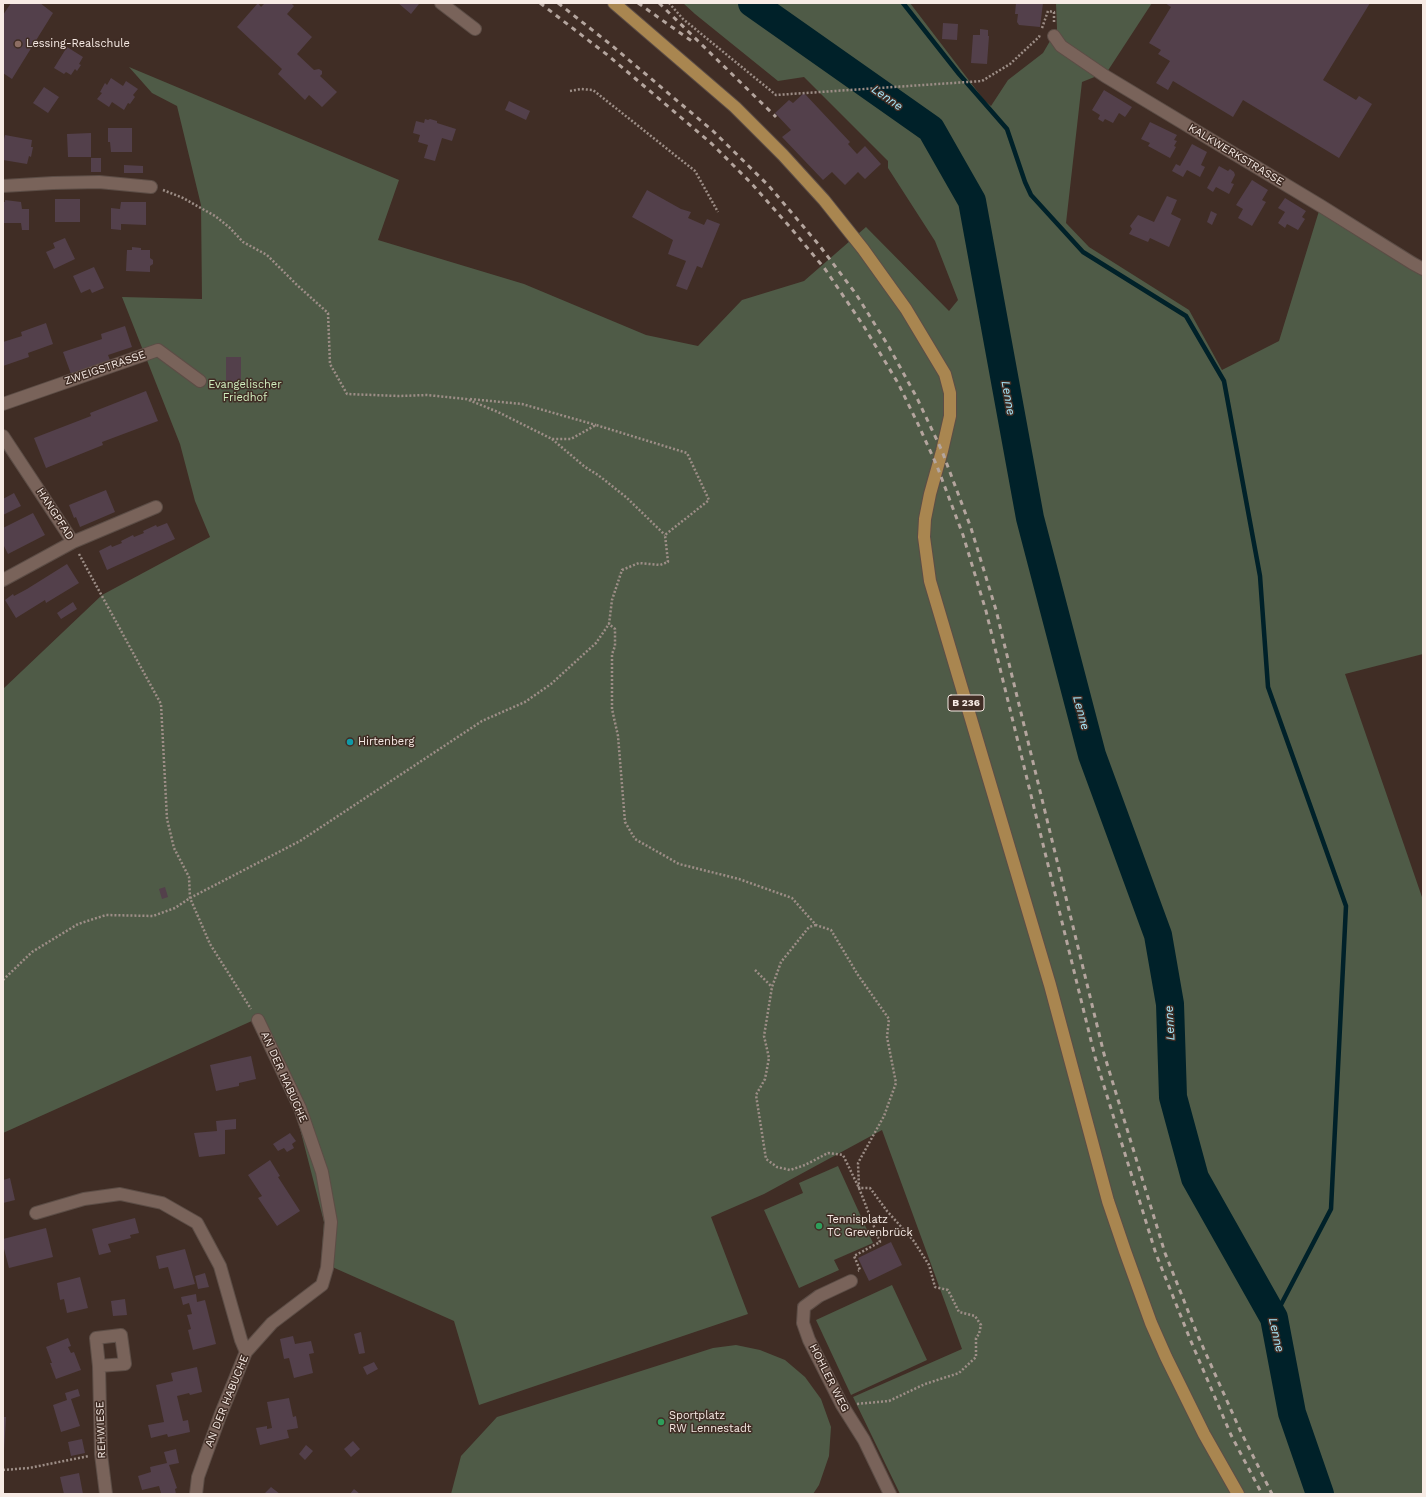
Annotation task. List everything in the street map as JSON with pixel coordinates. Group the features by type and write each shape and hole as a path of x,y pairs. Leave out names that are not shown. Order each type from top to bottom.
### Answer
{"main road":[{"name":"B 236","path":"614,3 735,107 783,155 824,200 863,249 906,309 945,374 950,393 950,416 925,519 925,549 930,581 1050,985 1108,1202 1122,1244 1151,1323 1166,1357 1204,1434 1238,1494"}],"street":[{"path":"441,3 475,30"},
{"name":"KALKWERKSTRASSE","path":"1054,36 1061,46 1105,76 1423,269"},
{"path":"3,186 99,182 151,187"},
{"name":"ZWEIGSTRASSE","path":"3,404 158,350 200,381"},
{"name":"HANGPFAD","path":"3,436 73,542"},
{"path":"3,580 73,542 156,507"},
{"name":"AN DER HABUCHE","path":"196,1494 198,1477 220,1416 246,1352 272,1323 322,1285 328,1268 331,1222 322,1172 300,1108 258,1020"},
{"path":"36,1213 84,1199 120,1194 162,1203 197,1223 220,1266 241,1340 246,1352"},
{"name":"HOHLER WEG","path":"851,1281 819,1296 804,1307 803,1322 809,1340 842,1405 864,1440 890,1494"},
{"name":"REHWIESE","path":"99,1366 101,1454 106,1494"}],"path":[{"path":"669,3 683,20 776,95 982,81 1010,64 1039,37 1048,11 1054,12 1054,36"},
{"path":"570,91 581,89 593,90 695,171 718,212"},
{"path":"151,187 161,189 183,198 215,216 230,228 243,242 267,255 297,285 328,312 330,364 347,394 399,396 428,395 522,404 687,453 709,500 666,535"},
{"path":"3,980 32,952 78,924 106,914 153,916 175,908 190,898 300,841 482,721 525,702 552,684 596,643 609,624 612,600 622,570 639,563 660,565 668,562 666,535 626,497 598,475 585,467 552,440 498,412 466,399"},
{"path":"552,440 571,439 596,425"},
{"name":"HANGPFAD","path":"73,542 161,704 167,819 174,848 189,877 190,898"},
{"path":"609,624 615,629 615,646 612,654 612,709 618,736 625,822 635,839 679,864 739,880 792,898 816,925 831,930 858,975 889,1019 887,1037 896,1083 884,1116 858,1162 859,1188"},
{"path":"190,898 210,944 258,1020"},
{"path":"816,925 809,927 781,962 772,987 764,1036 769,1058 765,1079 756,1095 766,1159 777,1167 790,1170 805,1165 828,1153 843,1155 859,1188 880,1242 854,1256 860,1270 849,1276 851,1281"},
{"path":"754,970 772,987"},
{"path":"842,1405 889,1401 925,1384 960,1373 976,1357 976,1338 979,1334 981,1325 975,1316 959,1312 948,1290 935,1287 929,1265 913,1240 887,1211 870,1188 859,1188"},
{"path":"3,1470 29,1468 101,1454"}],"green space":[{"name":"Evangelischer Friedhof","path":"683,3 910,3 984,100 991,106 1008,80 1043,53 1057,29 1056,3 1152,3 1107,72 1082,82 1066,223 1089,247 1189,310 1222,370 1279,341 1319,211 1423,274 1423,654 1345,674 1423,900 1423,1494 900,1494 853,1397 962,1349 882,1130 764,1194 711,1217 748,1314 479,1405 454,1321 321,1262 324,1222 296,1113 254,1020 3,1133 3,689 102,595 210,537 195,501 180,444 122,297 202,299 201,205 177,106 152,93 129,67 399,180 378,240 524,284 646,335 698,346 742,300 804,281 866,227 949,311 958,300 935,241 888,168 888,161 804,77 778,81"},
{"name":"Tennisplatz TC Grevenbrück","path":"838,1166 873,1243 834,1260 839,1270 799,1288 764,1210 803,1193 799,1183"},
{"path":"892,1285 927,1360 851,1395 816,1320"},
{"name":"Sportplatz RW Lennestadt","path":"736,1345 760,1350 785,1360 805,1377 821,1399 831,1427 829,1456 819,1485 813,1494 451,1494 461,1456 497,1417 713,1348"}],"building":[{"name":"Lessing-Realschule","path":"11,3 40,3 53,13 12,79 3,73 3,15"},
{"path":"258,3 261,7 265,3 291,3 294,6 287,14 312,37 297,54 314,70 319,69 322,71 320,76 337,92 322,107 309,95 305,100 278,74 282,69 237,27"},
{"path":"398,3 418,3 419,4 411,14"},
{"path":"1016,3 1043,3 1040,27 1019,25 1017,22 1018,14 1015,14"},
{"path":"1165,3 1370,3 1323,80 1356,100 1359,96 1372,104 1339,158 1243,100 1233,117 1173,81 1168,90 1156,83 1170,61 1158,54 1161,50 1149,43 1171,7"},
{"path":"943,23 958,24 957,40 942,39"},
{"path":"980,29 988,30 987,64 971,63 973,35 980,35"},
{"path":"67,47 83,57 79,64 81,65 77,71 75,69 71,75 66,72 64,74 54,68"},
{"path":"111,78 123,86 126,81 138,89 133,95 135,97 130,104 128,103 124,110 112,102 109,107 97,99 102,93 100,92 105,83 107,85"},
{"path":"44,87 59,97 48,113 33,103"},
{"path":"1104,90 1132,107 1125,117 1119,113 1113,123 1105,119 1103,122 1098,119 1100,115 1092,110"},
{"path":"804,93 850,142 848,144 857,154 865,146 881,164 865,179 858,172 845,185 832,172 823,180 782,137 791,130 775,113 789,100 793,103"},
{"path":"509,101 530,111 526,120 505,110"},
{"path":"425,119 437,121 437,123 456,129 452,141 442,138 435,161 424,158 428,145 418,142 420,135 413,133 416,121 424,123"},
{"path":"1150,122 1177,135 1174,140 1177,141 1174,146 1176,147 1170,158 1148,146 1150,143 1141,139"},
{"path":"108,128 132,128 132,152 111,152 110,142 108,142"},
{"path":"91,133 91,157 68,157 67,134"},
{"path":"5,135 32,140 31,147 33,147 31,157 29,156 27,164 3,160 3,143"},
{"path":"1192,144 1207,152 1201,165 1205,167 1200,177 1187,170 1183,177 1172,171 1176,164 1180,166"},
{"path":"91,158 101,158 101,172 91,172"},
{"path":"124,165 143,166 143,173 124,173"},
{"path":"1219,166 1228,171 1230,169 1234,172 1235,175 1231,183 1234,184 1229,194 1216,187 1213,192 1207,188"},
{"path":"1252,180 1268,190 1262,200 1266,202 1252,226 1238,218 1243,209 1236,205"},
{"path":"647,190 681,209 691,212 688,218 704,225 707,219 720,224 702,268 697,266 687,290 676,286 686,261 668,254 673,240 632,217"},
{"path":"1167,196 1177,200 1171,214 1181,219 1169,247 1150,238 1148,242 1129,234 1132,229 1130,226 1138,215 1154,222"},
{"path":"1285,198 1306,211 1302,217 1305,219 1298,230 1287,224 1285,228 1278,223 1285,212 1278,208"},
{"path":"55,199 80,199 80,222 55,222"},
{"path":"5,200 21,202 22,209 29,209 29,230 22,230 21,223 4,223 3,202 5,202"},
{"path":"121,202 146,202 146,225 121,224 121,230 111,229 111,208 120,209"},
{"path":"1211,211 1217,214 1212,225 1207,222"},
{"path":"65,238 75,259 54,269 46,252 55,248 53,243"},
{"path":"132,247 141,248 141,250 150,250 150,258 153,260 153,264 150,266 150,272 126,271 127,250 132,250"},
{"path":"94,267 104,288 92,293 90,289 81,293 73,276"},
{"path":"46,323 53,344 28,353 29,357 3,366 3,342 22,336 21,332"},
{"path":"125,326 132,347 108,355 110,360 71,374 63,352 102,339 101,334"},
{"path":"226,357 241,357 241,383 226,383"},
{"path":"146,391 158,421 102,442 103,445 46,468 34,438 91,416 90,413"},
{"path":"106,490 115,512 80,527 76,517 74,518 69,505"},
{"path":"14,493 21,506 3,515 3,499"},
{"path":"33,513 45,535 8,554 3,544 3,528"},
{"path":"167,523 175,539 107,570 99,551 111,545 112,547 122,543 121,541 133,535 134,537 144,533 143,531 156,525 157,527"},
{"path":"67,564 79,583 46,603 45,600 16,618 5,600 13,594 14,596 27,589"},
{"path":"73,602 77,609 61,619 57,613"},
{"path":"165,887 168,897 162,899 159,889"},
{"path":"251,1056 256,1079 239,1083 239,1086 216,1091 210,1065"},
{"path":"236,1119 236,1129 225,1130 225,1154 199,1157 194,1133 217,1131 216,1121"},
{"path":"290,1133 296,1141 292,1144 294,1148 287,1152 284,1148 278,1151 273,1144"},
{"path":"270,1160 280,1176 278,1177 300,1211 277,1226 258,1198 262,1196 248,1175"},
{"path":"10,1178 15,1200 3,1203 3,1180"},
{"path":"135,1218 139,1233 130,1235 131,1238 108,1244 111,1252 99,1255 92,1229"},
{"path":"46,1228 53,1257 9,1268 3,1245 3,1239"},
{"path":"891,1242 902,1265 869,1281 858,1258"},
{"path":"185,1249 195,1284 174,1289 168,1267 159,1269 156,1256"},
{"path":"205,1273 209,1287 198,1289 195,1276"},
{"path":"80,1277 88,1308 67,1313 64,1299 60,1300 57,1283"},
{"path":"196,1294 197,1302 205,1300 216,1344 193,1350 188,1330 191,1329 187,1315 192,1314 189,1303 183,1305 181,1297"},
{"path":"125,1299 127,1315 113,1316 111,1301"},
{"path":"361,1332 365,1353 359,1354 354,1334"},
{"path":"293,1336 295,1344 311,1341 314,1353 309,1354 313,1373 294,1378 289,1358 284,1359 280,1339"},
{"path":"68,1338 71,1346 68,1347 71,1353 74,1352 81,1370 56,1379 46,1347"},
{"path":"374,1362 378,1369 367,1375 363,1367"},
{"path":"197,1367 202,1392 177,1396 183,1421 188,1420 190,1432 168,1437 167,1434 151,1438 148,1425 164,1422 156,1385 173,1381 171,1373"},
{"path":"78,1389 80,1396 71,1399 80,1426 61,1432 53,1405 67,1400 65,1393"},
{"path":"289,1398 293,1417 296,1416 298,1428 287,1430 289,1438 260,1445 256,1428 267,1426 267,1429 272,1428 267,1402"},
{"path":"3,1417 6,1417 4,1451 3,1451"},
{"path":"82,1439 85,1453 71,1456 68,1442"},
{"path":"353,1441 360,1449 351,1457 344,1449"},
{"path":"306,1445 313,1451 305,1460 299,1454"},
{"path":"176,1449 179,1463 169,1465 177,1488 175,1489 176,1494 161,1493 159,1486 142,1490 138,1476 151,1472 150,1467 167,1463 164,1452"},
{"path":"79,1473 83,1494 64,1494 60,1477"},
{"path":"271,1487 280,1494 264,1494"},
{"path":"354,1489 360,1494 350,1494"}],"waterway":[{"name":"Lenne","path":"752,3 931,129 972,201 1030,518 1092,755 1158,935 1170,1004 1173,1097 1195,1178 1274,1318 1292,1413 1320,1494"},
{"path":"903,3 959,74 1007,129 1031,195 1083,252 1186,316 1224,381 1260,576 1268,687 1346,906 1331,1209 1274,1318"}],"railway":[{"path":"540,3 610,57 712,144 752,184 825,269 863,325 898,383 918,424 937,466 963,535 986,611 1095,1057 1156,1254 1231,1435 1262,1494"},
{"path":"558,3 610,44 713,131 769,186 819,245 856,294 889,347 917,398 942,451 971,528 996,610 1104,1054 1165,1253 1198,1336 1240,1430 1272,1494"},
{"path":"638,3 693,42"},
{"path":"659,3 776,117"}],"place":[{"name":"Lessing-Realschule","path":"18,44"},
{"name":"Hirtenberg","path":"350,742"},
{"name":"Tennisplatz TC Grevenbrück","path":"819,1226"},
{"name":"Sportplatz RW Lennestadt","path":"661,1422"}]}
